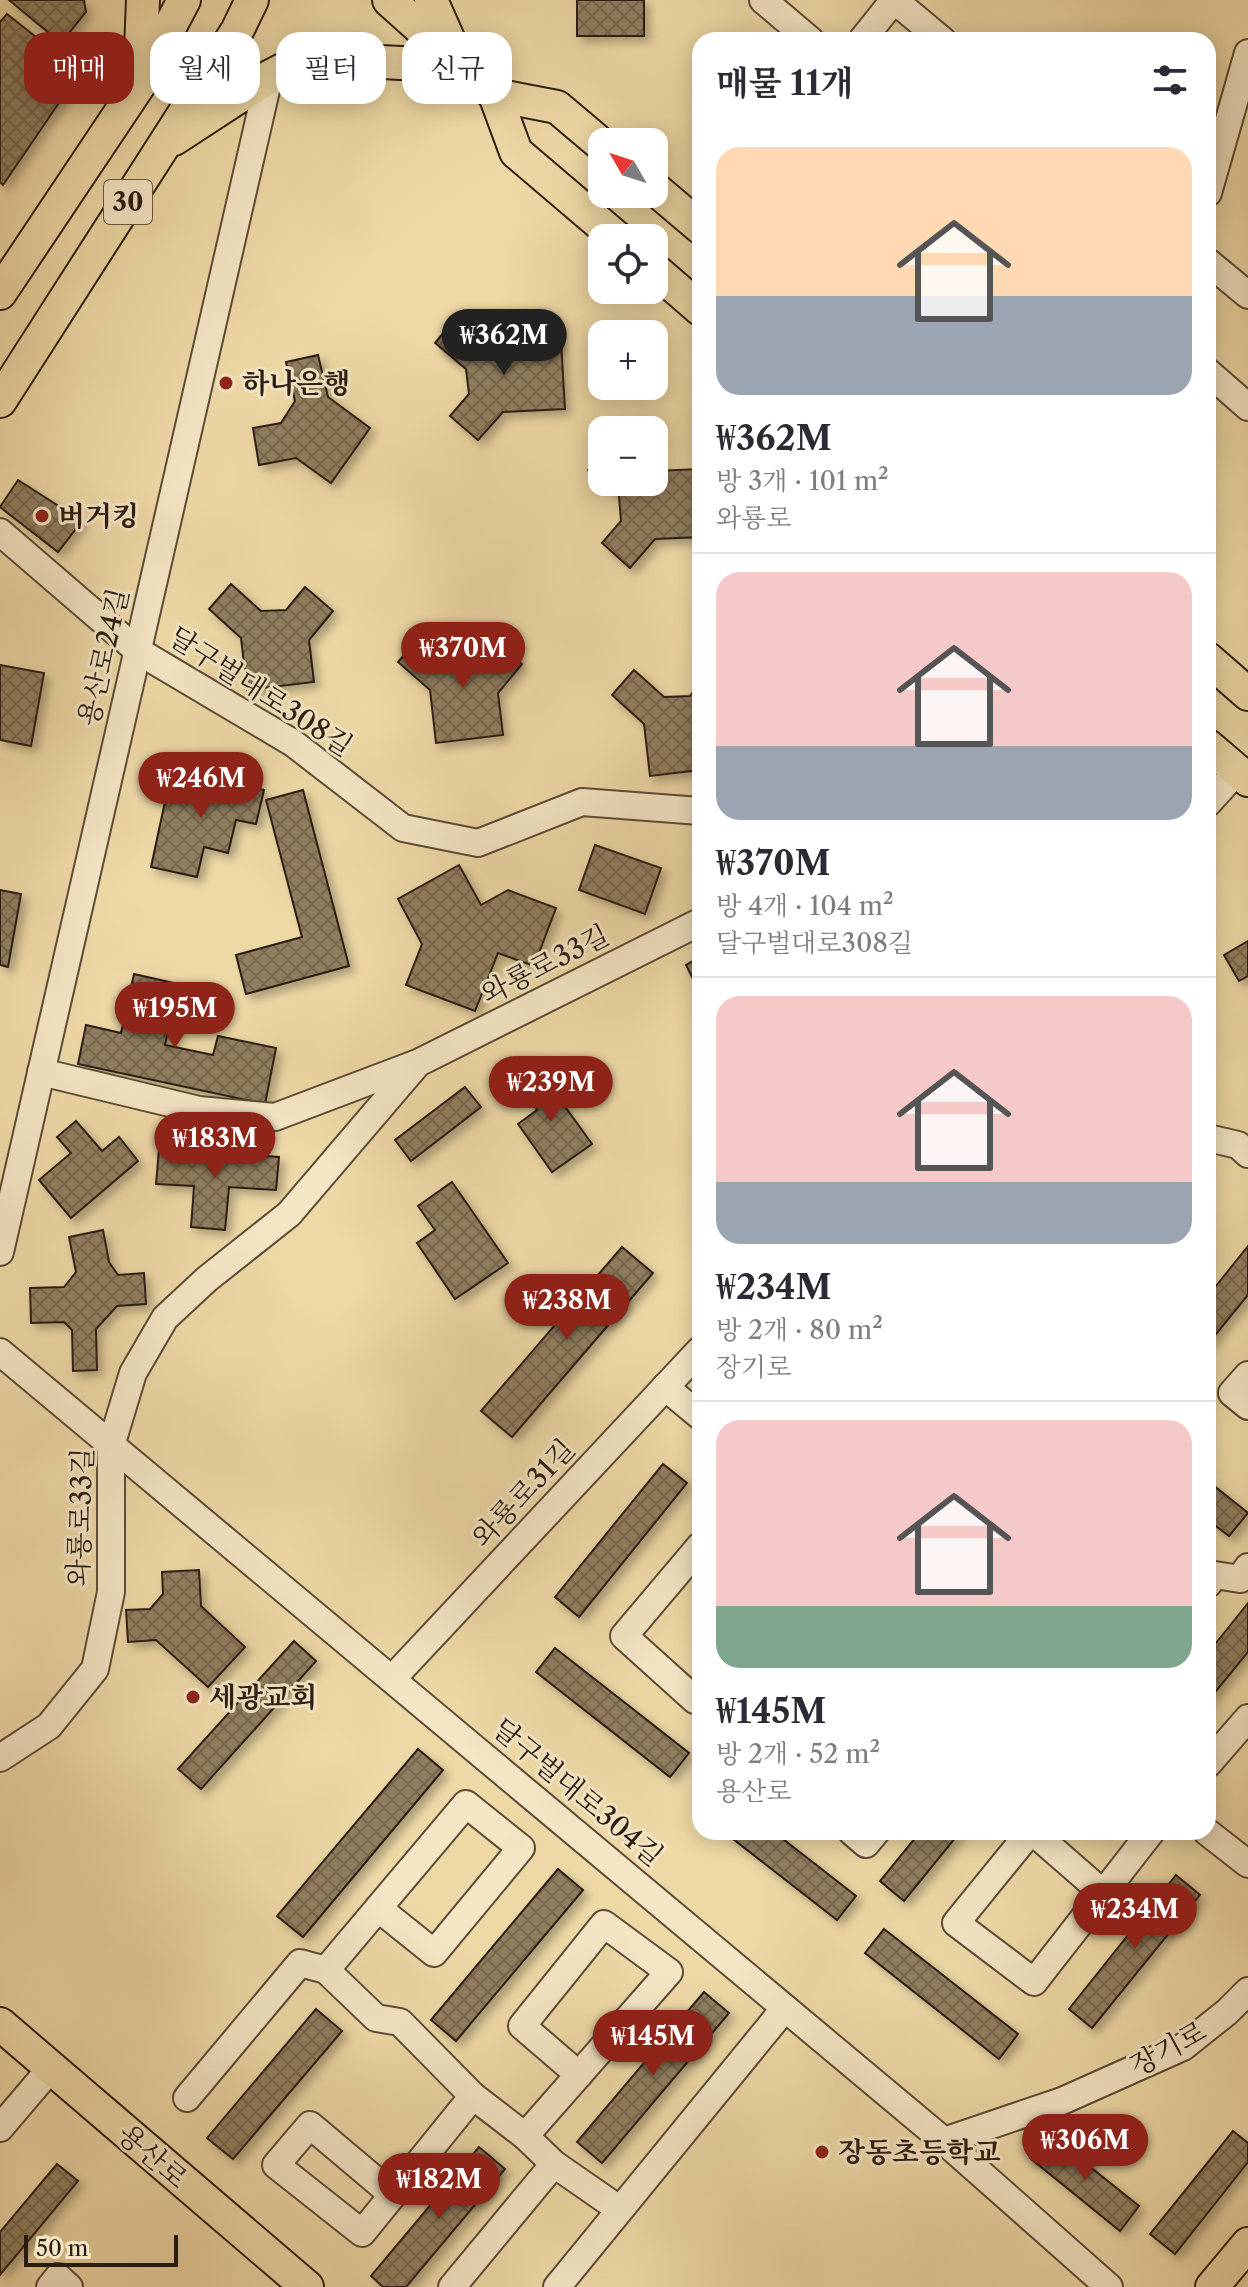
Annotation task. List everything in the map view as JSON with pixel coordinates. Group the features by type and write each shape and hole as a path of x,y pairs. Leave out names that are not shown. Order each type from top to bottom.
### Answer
{"main road":[{"path":"139,85 143,0"},
{"name":"30","path":"0,293 139,85 184,0"},
{"name":"30","path":"0,401 237,31 252,0"},
{"path":"389,0 424,32"},
{"path":"431,0 446,32"},
{"path":"165,145 294,64 321,59 402,63"},
{"path":"512,98 557,107 588,133"},
{"path":"498,104 516,152 601,224"},
{"path":"668,200 692,220"},
{"path":"668,281 692,302"},
{"path":"1216,666 1248,694"},
{"path":"1216,753 1243,775"},
{"name":"용산로","path":"0,2024 307,2287"},
{"path":"1212,2287 1248,2244"}],"street":[{"path":"763,0 801,32"},
{"path":"868,32 894,0 932,32"},
{"path":"1216,165 1248,53"},
{"name":"용산로24길","path":"0,1252 269,77"},
{"path":"1216,269 1248,295"},
{"path":"1216,379 1248,407"},
{"name":"달구벌대로308길","path":"0,532 138,651 293,743 403,828 478,843 582,802 692,810"},
{"path":"1216,797 1243,775"},
{"name":"와룡로33길","path":"41,1072 199,1110 275,1117 418,1063 692,926"},
{"name":"와룡로33길","path":"0,1758 49,1726 95,1669 111,1592 111,1446 133,1373 165,1318 207,1279 289,1214 418,1063"},
{"path":"1216,1140 1238,1145 1248,1154"},
{"name":"달구벌대로304길","path":"0,1352 944,2141 1109,2287"},
{"name":"와룡로31길","path":"392,1679 692,1358"},
{"path":"1248,1375 1232,1393 1248,1406"},
{"path":"665,1387 692,1409"},
{"path":"692,1555 624,1636 692,1697"},
{"path":"1216,1577 1240,1579 1248,1567"},
{"path":"1216,1755 1248,1718"},
{"path":"326,1970 378,1908 466,1804 521,1848 434,1953 378,1908"},
{"path":"1216,1839 1248,1864"},
{"path":"1024,1840 956,1923 1034,1982 1145,1840"},
{"path":"1040,1840 1103,1893"},
{"path":"525,2136 579,2075 669,1972 604,1924 522,2026 579,2075"},
{"path":"187,2098 300,1963 326,1970 376,2018 400,2022 473,2096 525,2136 554,2164 619,2209"},
{"name":"장기로","path":"944,2141 1062,2101 1183,2047 1248,1991"},
{"path":"557,2287 785,2008"},
{"path":"0,2128 51,2068"},
{"path":"393,2195 473,2096"},
{"path":"452,2287 554,2164"},
{"path":"50,2287 58,2277 69,2287"}],"building":[{"path":"9,0 84,0 86,12 70,32 48,32"},
{"path":"577,0 644,0 644,36 577,36"},
{"path":"7,14 30,32 24,32 24,104 58,104 3,185 0,182 0,22"},
{"path":"456,318 490,345 561,341 565,409 503,412 478,440 450,416 469,394 466,369 435,343"},
{"path":"318,355 328,397 370,428 331,483 296,458 259,465 253,428 281,423 295,401 286,362"},
{"path":"692,469 692,537 655,539 630,568 602,543 621,521 619,496 668,496 668,470"},
{"path":"18,480 82,521 58,552 0,507"},
{"path":"231,584 261,611 286,610 305,587 333,611 309,640 314,682 247,690 241,638 209,609"},
{"path":"420,637 450,664 475,663 494,640 522,664 498,693 503,735 436,743 430,690 398,662"},
{"path":"0,665 44,673 31,746 0,740"},
{"path":"634,670 664,697 692,693 692,771 650,776 644,724 612,695"},
{"path":"172,769 264,790 256,824 236,820 228,853 204,847 197,877 151,867"},
{"path":"303,790 349,966 246,994 236,955 302,937 266,800"},
{"path":"595,845 661,868 645,914 579,890"},
{"path":"459,865 481,905 508,890 556,908 534,966 498,953 475,1011 406,985 422,944 398,899"},
{"path":"0,890 21,894 8,967 0,965"},
{"path":"1248,941 1248,976 1239,981 1224,955"},
{"path":"692,962 692,977 686,965"},
{"path":"134,974 178,984 165,1045 213,1055 218,1036 276,1048 265,1104 78,1064 86,1025 121,1033"},
{"path":"538,1069 592,1144 552,1172 518,1124 537,1110 518,1083"},
{"path":"465,1087 481,1107 411,1161 395,1140"},
{"path":"76,1121 102,1151 119,1137 138,1161 71,1218 39,1180 71,1153 57,1137"},
{"path":"159,1149 279,1157 276,1190 229,1187 225,1230 191,1227 194,1186 156,1184"},
{"path":"452,1182 508,1263 455,1299 417,1243 435,1230 418,1206"},
{"path":"103,1230 109,1262 118,1275 144,1273 146,1304 117,1306 96,1329 97,1370 73,1371 72,1330 64,1322 31,1323 30,1288 64,1287 76,1272 69,1237"},
{"path":"1248,1246 1248,1295 1216,1334 1216,1286"},
{"path":"622,1247 653,1273 512,1437 481,1411"},
{"path":"663,1464 687,1483 579,1617 555,1597"},
{"path":"1216,1487 1248,1513 1229,1536 1216,1526"},
{"path":"199,1570 201,1606 245,1647 208,1687 156,1640 128,1642 126,1610 150,1609 163,1594 162,1572"},
{"path":"1248,1603 1248,1652 1216,1691 1216,1643"},
{"path":"294,1641 316,1661 201,1789 178,1769"},
{"path":"555,1648 689,1753 670,1777 536,1672"},
{"path":"418,1749 443,1770 303,1937 277,1916"},
{"path":"734,1840 784,1840 856,1896 837,1920"},
{"path":"913,1840 954,1840 904,1901 880,1881"},
{"path":"558,1869 583,1890 456,2041 431,2020"},
{"path":"1176,1875 1200,1895 1092,2028 1069,2009"},
{"path":"884,1929 1018,2034 999,2059 865,1953"},
{"path":"704,1992 729,2013 602,2163 577,2142"},
{"path":"316,2009 342,2031 233,2159 207,2138"},
{"path":"1233,2131 1248,2143 1248,2162 1175,2254 1150,2234"},
{"path":"1049,2134 1139,2206 1120,2231 1030,2158"},
{"path":"479,2147 505,2169 406,2287 383,2287 371,2276"},
{"path":"57,2164 78,2181 0,2275 0,2232"}],"place":[{"name":"하나은행","path":"226,383"},
{"name":"버거킹","path":"42,516"},
{"name":"세광교회","path":"193,1697"},
{"name":"장동초등학교","path":"822,2152"}]}
